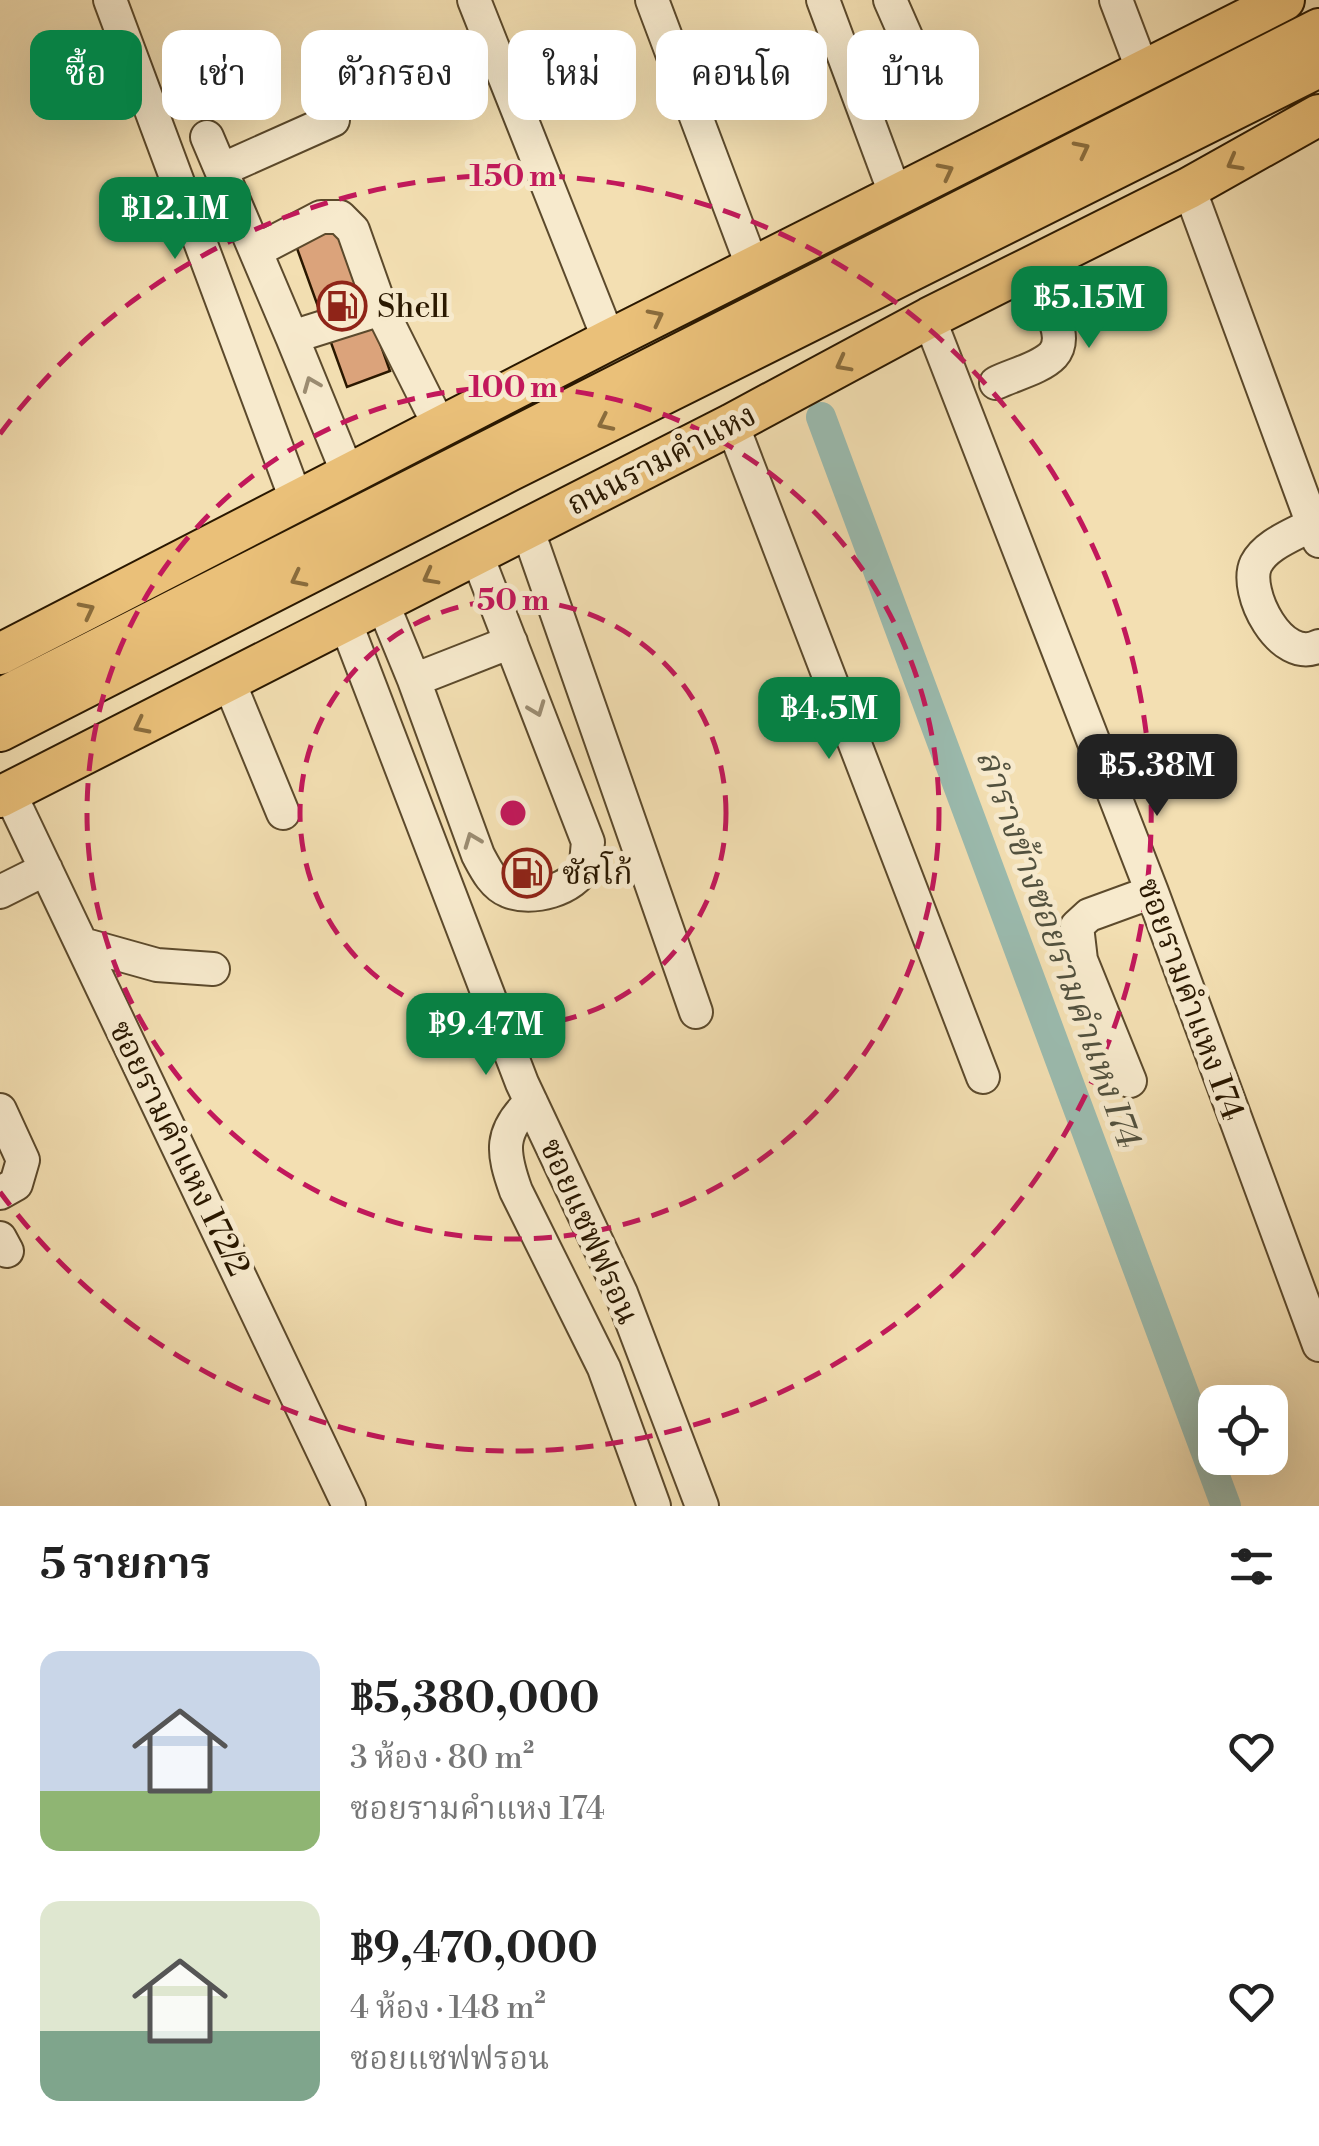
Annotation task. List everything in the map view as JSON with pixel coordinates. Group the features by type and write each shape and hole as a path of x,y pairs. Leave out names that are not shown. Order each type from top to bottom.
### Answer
{"main road":[{"path":"0,654 609,340 1284,0"},
{"name":"ถนนรามคำแหง","path":"0,731 502,458 1319,29"},
{"name":"ถนนรามคำแหง","path":"0,699 1319,67"},
{"name":"ถนนรามคำแหง","path":"4,795 1189,188 1319,115"}],"street":[{"path":"110,0 297,502"},
{"path":"474,0 609,340"},
{"path":"652,0 753,268"},
{"path":"823,0 896,196"},
{"path":"890,0 903,30"},
{"path":"1116,0 1143,72"},
{"path":"221,170 333,120"},
{"path":"207,137 348,474"},
{"path":"1189,188 1316,532 1268,549 1255,566 1252,586 1278,639 1297,650 1319,646"},
{"path":"256,251 321,217 340,217 353,230 381,309 440,427"},
{"path":"996,382 1051,357 1058,345 1058,327 1027,269"},
{"path":"292,338 381,309"},
{"name":"ซอยรามคำแหง 174","path":"929,318 1152,892 1319,1345"},
{"path":"732,424 983,1078"},
{"path":"527,528 696,1012"},
{"path":"382,602 489,876 508,892 542,895 575,878 585,866 588,842 476,553"},
{"name":"ซอยแซฟฟรอน","path":"346,621 531,1102 621,1293 702,1506"},
{"path":"414,680 511,642"},
{"path":"228,682 283,813"},
{"name":"ซอยรามคำแหง 172/2","path":"4,795 46,869 349,1506"},
{"path":"0,892 46,869"},
{"path":"1130,1081 1081,960 1076,926 1090,915 1152,892"},
{"path":"82,944 157,966 213,969"},
{"path":"531,1102 513,1119 506,1140 506,1164 604,1368 654,1506"},
{"path":"0,1110 23,1160 16,1184 0,1194"}],"building":[{"name":"Shell","path":"338,225 390,371 347,387 294,240"}],"waterway":[{"name":"ลำรางข้างซอยรามคำแหง 174","path":"821,417 1226,1506"}],"place":[{"name":"Shell","path":"342,306"},
{"name":"ซัสโก้","path":"527,873"}]}
